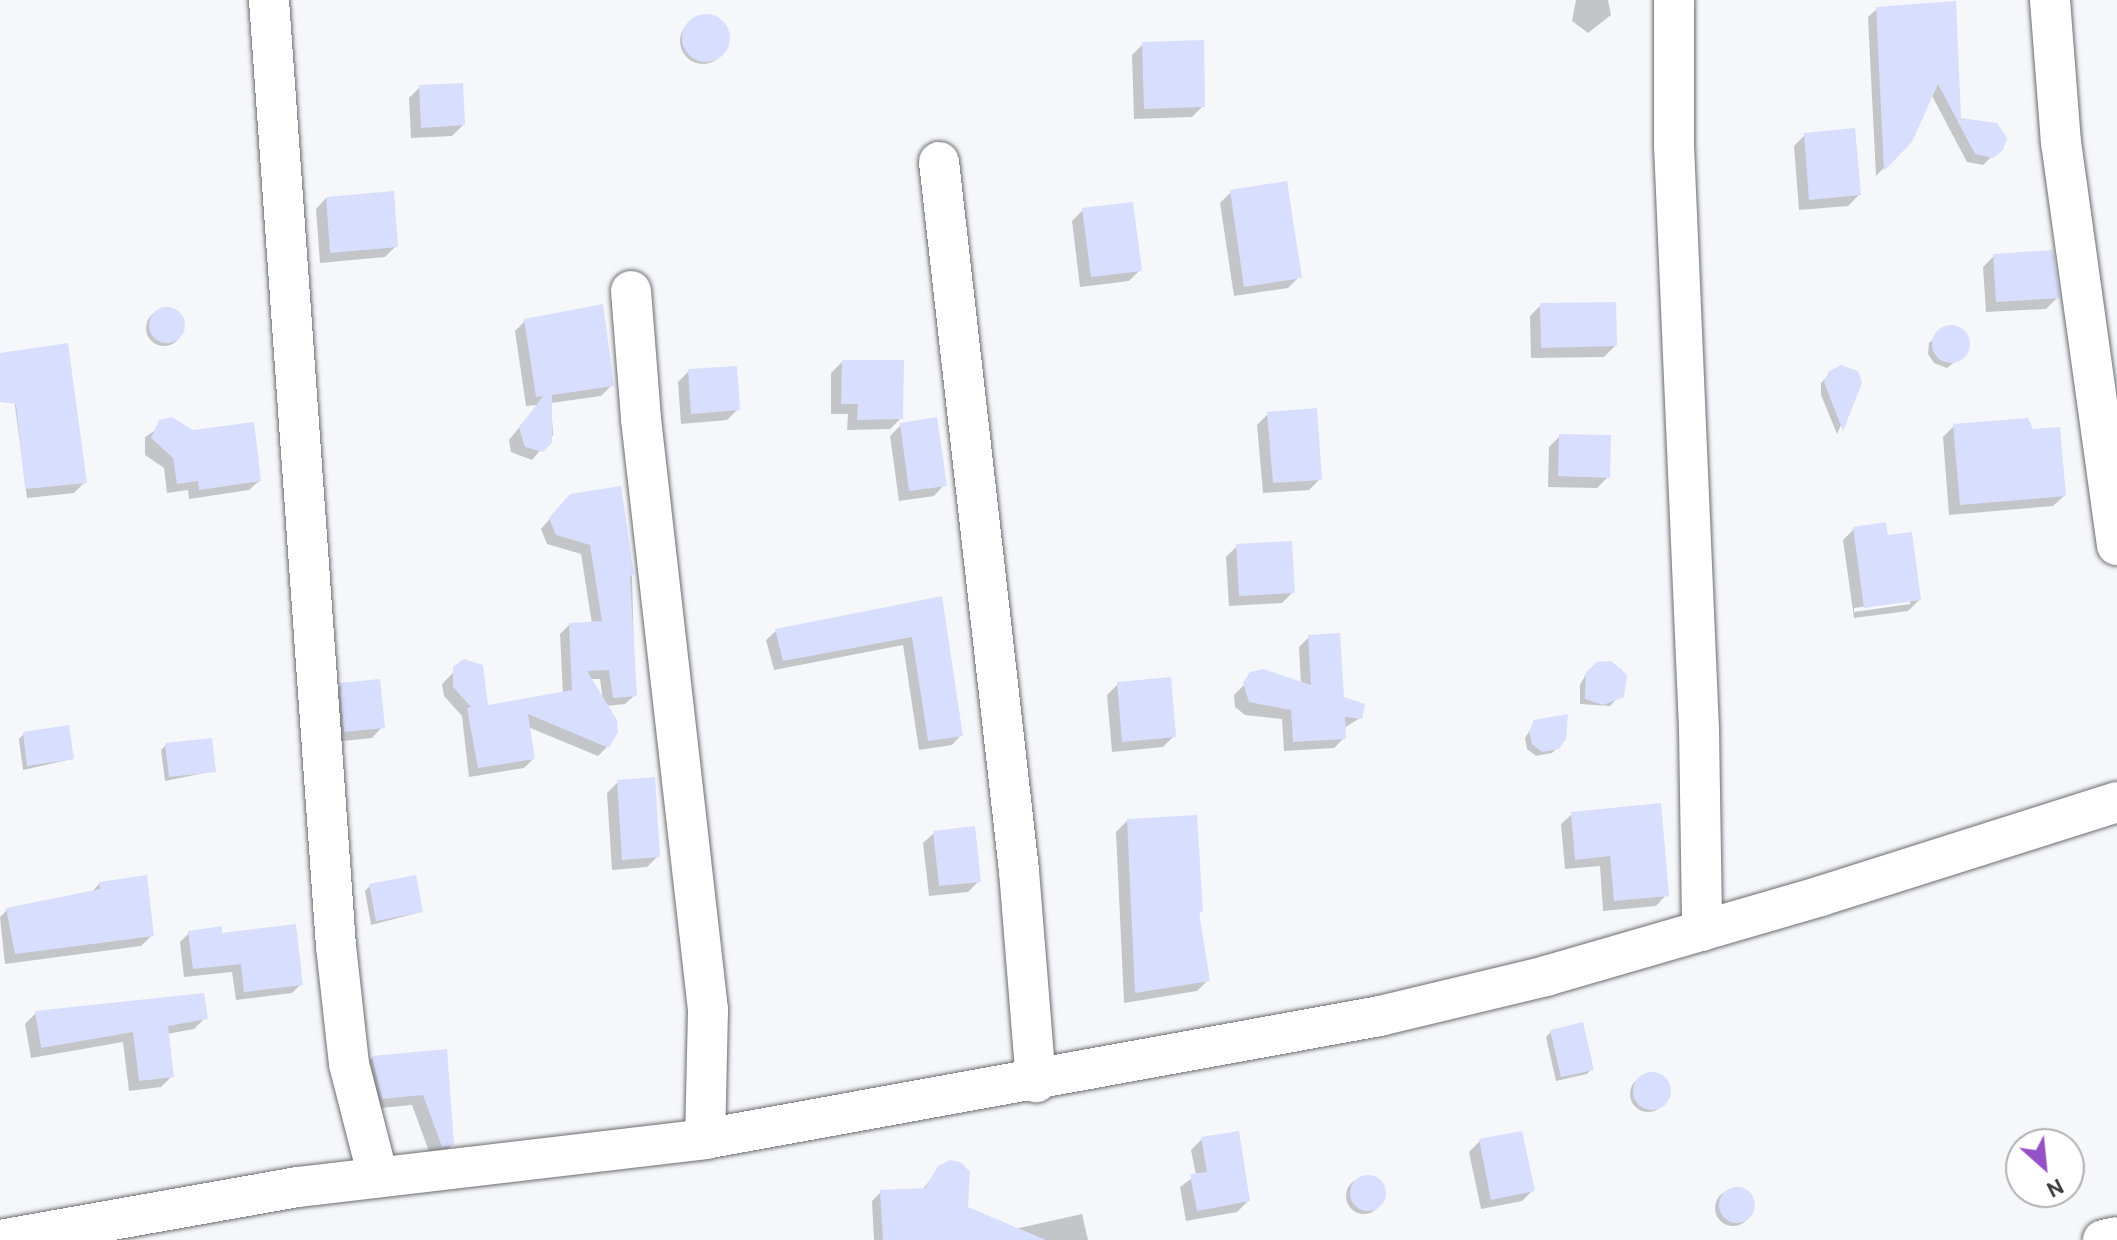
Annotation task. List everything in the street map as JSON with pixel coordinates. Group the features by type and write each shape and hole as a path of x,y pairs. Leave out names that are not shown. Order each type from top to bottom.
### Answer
{"street":[{"path":"269,0 336,946 349,1064 378,1177"},
{"path":"1674,0 1674,145 1699,729 1702,931"},
{"path":"2050,0 2061,142 2117,545"},
{"path":"939,162 1019,871 1036,1082"},
{"path":"631,291 641,419 708,1010 705,1139"},
{"path":"0,1240 378,1177 705,1139 1036,1082 1380,1016 1702,931 2117,802"},
{"path":"2103,1240 2117,1237"}],"building":[{"path":"1956,1 1961,118 1997,123 2007,138 2003,150 1993,158 1975,154 1938,84 1912,142 1884,171 1876,7"},
{"path":"706,14 723,21 730,38 723,55 706,62 689,55 682,38 689,21"},
{"path":"1204,40 1205,107 1144,109 1142,42"},
{"path":"463,83 465,125 421,128 419,85"},
{"path":"1855,128 1861,195 1809,200 1804,133"},
{"path":"1287,181 1302,278 1244,287 1230,190"},
{"path":"394,191 398,247 330,253 326,197"},
{"path":"1133,202 1142,271 1091,277 1082,208"},
{"path":"2053,250 2060,298 1996,302 1993,254"},
{"path":"1616,302 1617,346 1541,348 1540,303"},
{"path":"603,304 614,386 552,395 552,443 543,452 525,447 519,428 543,396 536,397 524,319"},
{"path":"167,307 180,312 185,325 180,338 167,343 154,338 149,325 154,312"},
{"path":"1951,325 1964,331 1970,344 1964,357 1951,363 1938,357 1932,344 1938,331"},
{"path":"68,343 87,483 25,489 16,404 0,402 0,353"},
{"path":"842,360 904,360 903,419 857,420 858,404 841,404"},
{"path":"1841,365 1858,371 1862,383 1843,431 1824,382 1829,371"},
{"path":"737,366 740,410 691,414 688,369"},
{"path":"1317,408 1322,480 1273,483 1267,412"},
{"path":"172,417 193,430 254,422 261,481 199,490 198,481 177,484 173,458 151,438 159,420"},
{"path":"937,417 947,486 909,491 900,423"},
{"path":"2028,418 2033,429 2060,427 2066,496 1960,505 1953,424"},
{"path":"1559,434 1611,435 1610,478 1558,476"},
{"path":"621,486 634,575 630,576 637,696 613,698 609,670 587,671 617,720 618,732 609,748 528,714 535,759 478,768 467,708 471,707 453,687 453,667 464,659 483,665 488,705 572,690 569,623 602,621 590,545 556,535 549,518 570,494"},
{"path":"1886,522 1888,535 1912,532 1921,600 1864,608 1853,527"},
{"path":"1292,541 1295,593 1239,596 1236,544"},
{"path":"942,596 963,736 928,741 912,637 783,661 775,629"},
{"path":"1340,633 1344,697 1365,704 1362,719 1345,717 1346,739 1293,742 1291,710 1249,702 1243,683 1250,672 1263,669 1311,685 1308,635"},
{"path":"1611,661 1627,675 1624,697 1603,705 1585,699 1586,672 1597,662"},
{"path":"1171,677 1176,737 1122,742 1117,682"},
{"path":"380,679 385,728 344,732 340,683"},
{"path":"1568,714 1566,739 1559,749 1542,752 1532,744 1529,732 1534,720"},
{"path":"69,725 74,759 27,766 23,732"},
{"path":"212,738 216,772 169,777 165,743"},
{"path":"655,777 660,857 622,860 617,780"},
{"path":"1661,803 1669,896 1614,901 1610,856 1575,860 1571,812"},
{"path":"1197,815 1203,912 1199,912 1210,981 1135,993 1127,819"},
{"path":"975,826 981,882 939,886 933,831"},
{"path":"147,875 154,936 15,954 6,908 100,889 99,882"},
{"path":"416,875 423,912 376,921 369,884"},
{"path":"296,924 303,985 244,992 241,964 193,969 188,931 222,926 222,933"},
{"path":"204,993 208,1019 168,1026 174,1077 139,1081 133,1032 41,1048 35,1011"},
{"path":"1583,1022 1594,1070 1561,1077 1550,1030"},
{"path":"447,1049 454,1145 442,1147 423,1095 382,1099 372,1056"},
{"path":"1652,1072 1665,1078 1671,1091 1665,1104 1652,1110 1639,1104 1633,1091 1639,1078"},
{"path":"1239,1131 1250,1201 1197,1211 1190,1174 1207,1172 1201,1137"},
{"path":"1522,1131 1535,1191 1491,1200 1479,1139"},
{"path":"950,1160 962,1163 970,1172 968,1207 1046,1240 883,1240 880,1190 925,1188 938,1166"},
{"path":"1368,1175 1381,1180 1386,1193 1381,1206 1368,1211 1355,1206 1350,1193 1355,1180"},
{"path":"1737,1187 1750,1192 1755,1205 1750,1218 1737,1223 1724,1218 1719,1205 1724,1192"}]}
